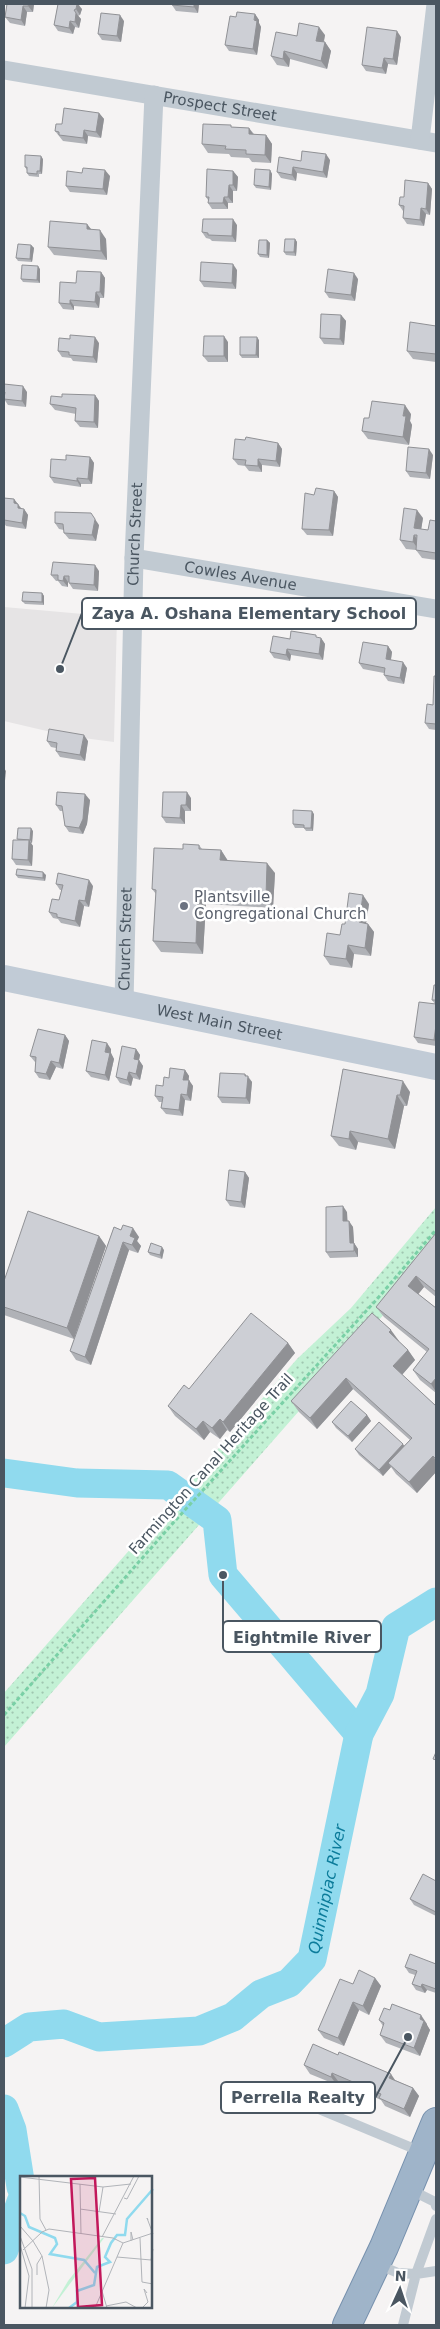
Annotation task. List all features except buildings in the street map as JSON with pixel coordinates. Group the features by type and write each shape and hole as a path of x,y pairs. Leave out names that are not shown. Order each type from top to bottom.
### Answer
{"highway":[{"path":"347,2325 409,2189 436,2122"}],"main road":[{"name":"West Main Street","path":"4,978 436,1067"}],"street":[{"path":"428,142 436,4"},
{"name":"Prospect Street","path":"4,70 428,142"},
{"name":"Church Street","path":"124,1003 134,558 154,95"},
{"name":"Cowles Avenue","path":"134,558 436,609"}],"lane":[{"path":"322,2110 424,2153"},
{"path":"409,2189 435,2202 436,2206"},
{"path":"402,2325 416,2274 436,2219"},
{"path":"376,2263 398,2273 436,2272"}],"path":[{"name":"Farmington Canal Heritage Trail","path":"4,1715 174,1522 378,1298 436,1230"}],"shaded area":[{"path":"4,607 117,617 114,742 68,736 4,721"}],"green space":[{"path":"436,1207 436,1255 4,1747 4,1693 297,1359 351,1308"}],"waterway":[{"path":"4,1473 77,1483 168,1485 217,1520 223,1575 359,1734"},
{"name":"Quinnipiac River","path":"4,2043 29,2027 64,2024 99,2037 199,2031 233,2017 261,1994 289,1983 312,1959 359,1734 380,1694 396,1627 436,1602"},
{"name":"Quinnipiac River","path":"4,2109 12,2130 20,2181"},
{"name":"Quinnipiac River","path":"4,2250 20,2205"}],"place":[{"name":"Zaya A. Oshana Elementary School","path":"60,669"},
{"name":"Plantsville Congregational Church","path":"184,906"},
{"name":"Eightmile River","path":"223,1575"},
{"name":"Perrella Realty","path":"408,2037"}]}
